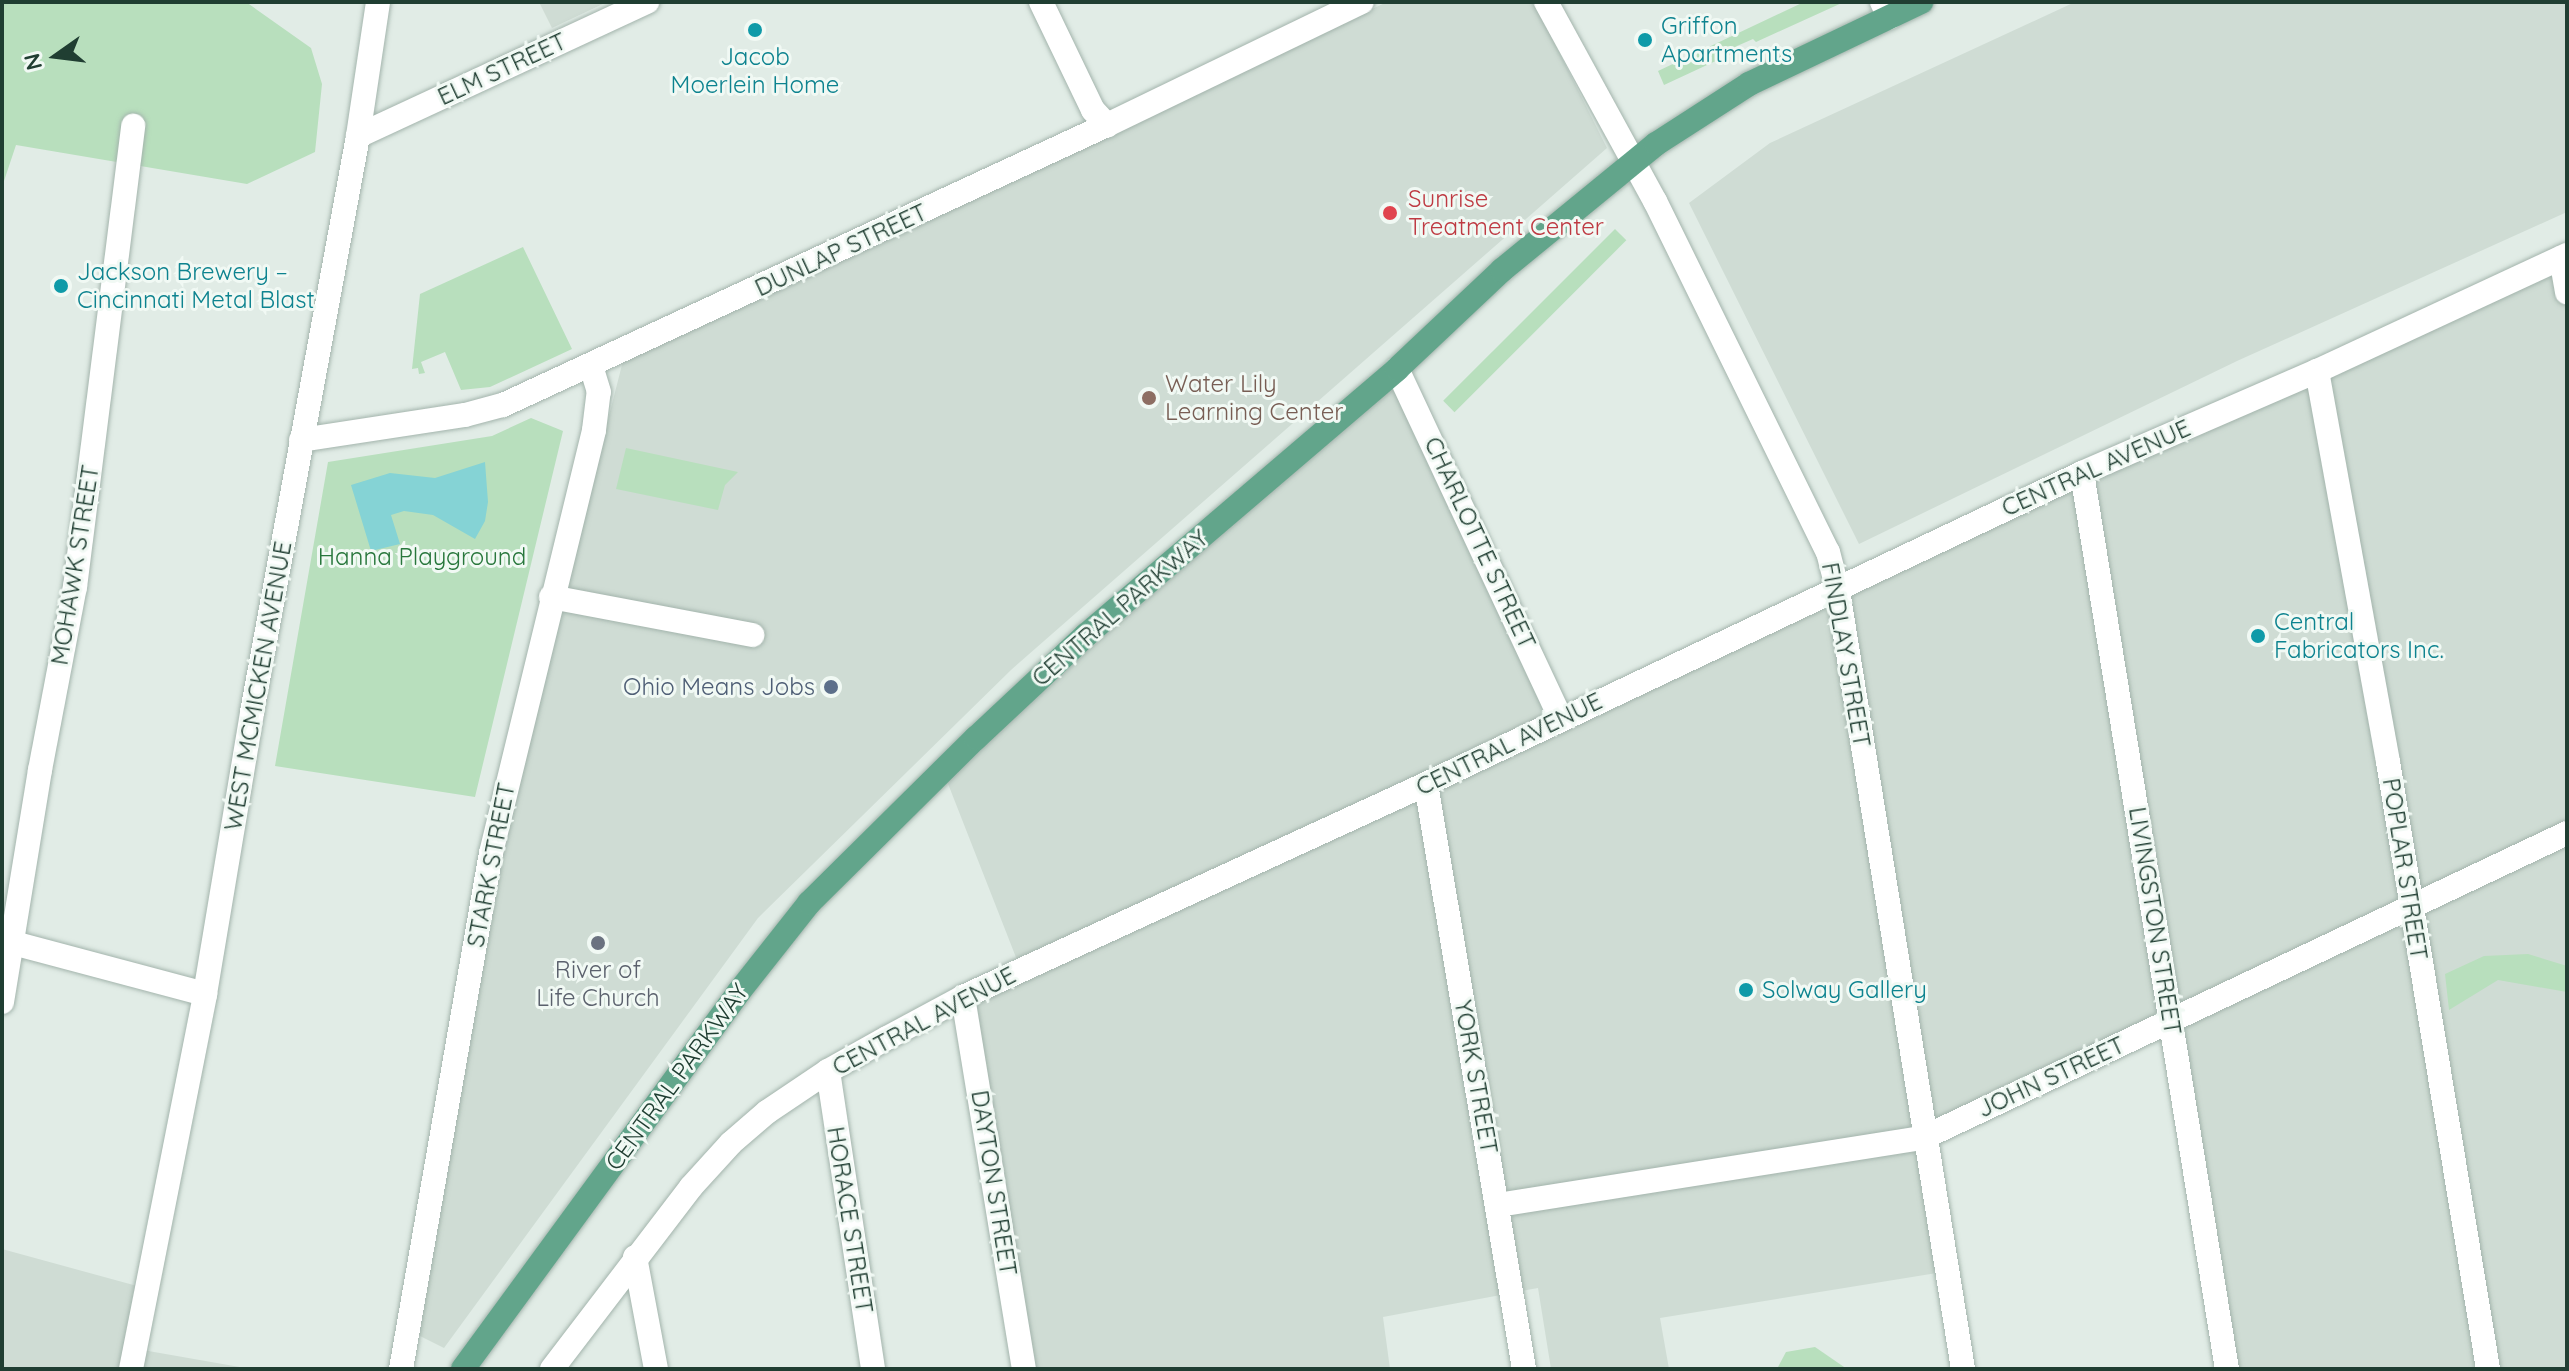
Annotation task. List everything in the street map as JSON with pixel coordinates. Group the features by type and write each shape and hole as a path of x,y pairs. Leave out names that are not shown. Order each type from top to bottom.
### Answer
{"main road":[{"name":"CENTRAL PARKWAY","path":"463,1369 738,993 809,903 1086,635 1397,369 1502,270 1633,162 1749,84 1885,9 1921,2"}],"street":[{"name":"WEST MCMICKEN AVENUE","path":"131,1369 205,994 301,440 358,136 378,2"},
{"name":"ELM STREET","path":"358,136 647,2"},
{"path":"1041,2 1093,110 1107,125"},
{"name":"DUNLAP STREET","path":"301,440 465,415 503,405 1107,125 1362,2"},
{"name":"FINDLAY STREET","path":"1546,2 1633,162 1828,552 1838,591 1963,1369"},
{"name":"MOHAWK STREET","path":"2,1002 7,942 75,587 133,126"},
{"path":"2564,256 2567,292"},
{"name":"CENTRAL AVENUE","path":"552,1369 635,1257 731,1143 767,1112 828,1071 963,997 1426,784 2082,473 2317,371 2564,256"},
{"name":"STARK STREET","path":"401,1369 491,853 594,430 599,392 591,366"},
{"name":"CHARLOTTE STREET","path":"1397,369 1561,719"},
{"name":"POPLAR STREET","path":"2317,371 2386,747 2488,1369"},
{"name":"LIVINGSTON STREET","path":"2082,473 2150,882 2169,1022 2197,1167 2227,1369"},
{"path":"551,597 752,635"},
{"name":"YORK STREET","path":"1426,784 1524,1369"},
{"name":"JOHN STREET","path":"1498,1205 1925,1137 2567,833"},
{"path":"7,942 205,994"},
{"name":"DAYTON STREET","path":"963,997 1024,1369"},
{"name":"HORACE STREET","path":"828,1071 873,1369"},
{"path":"635,1257 656,1369"}],"shaded area":[{"path":"539,2 607,2 552,28"},
{"path":"1387,2 1534,2 1607,148 1011,670 758,918 444,1348 414,1333 501,839 624,357"},
{"path":"2075,2 2567,2 2567,212 2237,361 1859,544 1689,203 1770,143"},
{"path":"2561,258 2567,292 2567,1369 2227,1369 2169,1023 1925,1136 1949,1271 1660,1318 1669,1369 1551,1369 1538,1288 1383,1317 1390,1369 1024,1369 963,997 1019,965 943,771 1397,369 1562,718"},
{"path":"2,1249 148,1289 137,1349 251,1369 2,1369"}],"green space":[{"path":"2,2 246,2 311,48 322,84 315,152 247,184 16,145 2,187"},
{"path":"1804,2 1844,2 1756,42 1753,39 1737,46 1735,52 1664,85 1658,71"},
{"path":"1615,229 1626,240 1454,412 1443,401"},
{"path":"523,247 572,349 490,387 461,390 445,352 421,362 425,373 419,374 418,368 412,369 420,294"},
{"name":"Hanna Playground","path":"531,418 563,431 475,797 275,766 328,462 492,436"},
{"path":"626,448 738,472 725,485 718,510 616,489"},
{"path":"2528,954 2567,966 2567,992 2498,980 2449,1010 2445,974 2484,956"},
{"path":"1815,1347 1847,1369 1777,1369 1786,1352"}],"water":[{"path":"485,462 488,502 485,521 475,539 433,515 404,511 391,515 400,544 371,551 351,485 390,473 435,478"}],"place":[{"name":"Jacob Moerlein Home","path":"755,30"},
{"name":"Griffon Apartments","path":"1645,40"},
{"name":"Sunrise Treatment Center","path":"1390,213"},
{"name":"Jackson Brewery – Cincinnati Metal Blast","path":"61,286"},
{"name":"Water Lily Learning Center","path":"1149,398"},
{"name":"Central Fabricators Inc.","path":"2258,636"},
{"name":"Ohio Means Jobs","path":"831,687"},
{"name":"River of Life Church","path":"598,943"},
{"name":"Solway Gallery","path":"1746,990"}]}
